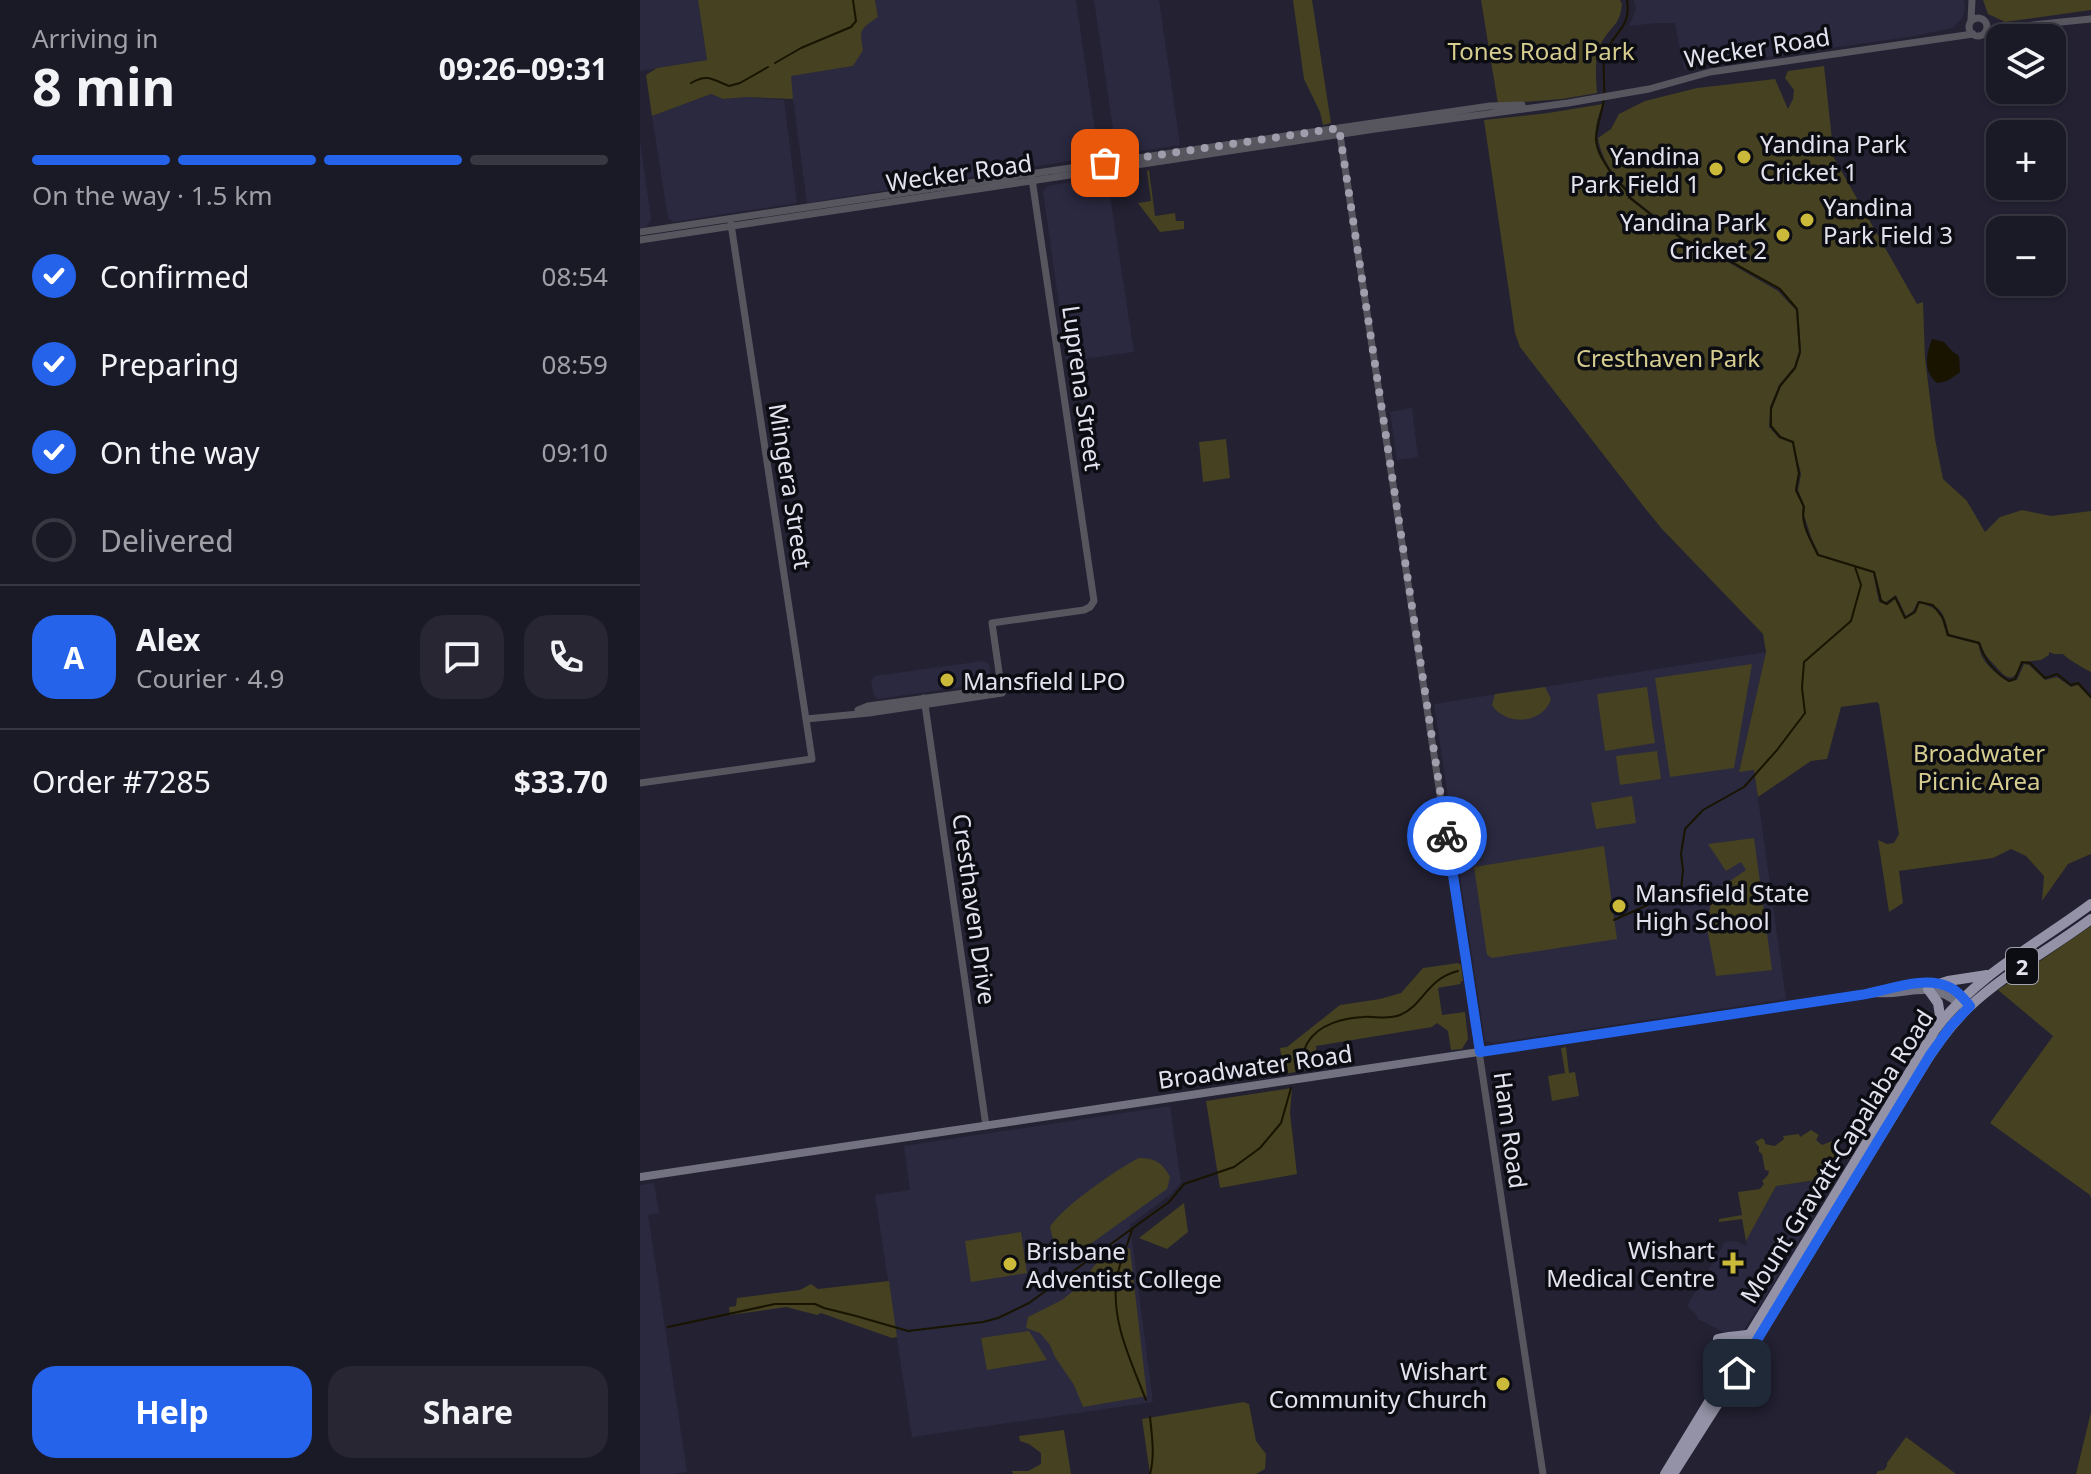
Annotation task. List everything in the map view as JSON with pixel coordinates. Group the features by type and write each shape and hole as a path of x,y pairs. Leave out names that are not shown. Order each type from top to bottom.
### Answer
{"highway":[{"name":"Mount Gravatt-Capalaba Road","path":"1673,1474 1964,1004 1989,975 2091,904"},
{"name":"Mount Gravatt-Capalaba Road","path":"1665,1474 1941,1022 2091,919"},
{"path":"1939,984 1989,975"},
{"path":"1928,989 1938,1003 1941,1022"},
{"path":"1722,1381 1720,1340 1750,1334"},
{"path":"1737,1373 1766,1374"}],"main road":[{"name":"Broadwater Road","path":"640,1177 1875,993 1917,984 1939,984"},
{"path":"1939,984 1952,989 1964,1004"},
{"name":"Broadwater Road","path":"1875,993 1928,989 1964,1004"}],"street":[{"path":"1973,3 1984,20 1985,33"},
{"path":"1973,3 1969,29 1973,34"},
{"name":"Wecker Road","path":"1953,36 1976,18 1994,24"},
{"name":"Wecker Road","path":"2043,24 2091,19"},
{"name":"Wecker Road","path":"640,232 731,222 1340,131 1568,103 1649,89 1710,72 1985,33"},
{"name":"Ham Road","path":"1340,131 1543,1474"},
{"name":"Luprena Street","path":"924,701 1002,690 992,623 1084,610 1094,601 1032,177"},
{"name":"Wecker Road","path":"640,240 731,222"},
{"name":"Mingera Street","path":"640,783 812,759 731,222"},
{"path":"806,719 849,713 868,706 924,701"},
{"name":"Cresthaven Drive","path":"924,701 986,1126"}],"shaded area":[{"path":"640,0 698,0 707,60 640,71"},
{"path":"875,0 1076,0 1098,152 1095,157 807,203 790,76 853,66 863,26 878,17"},
{"path":"1094,0 1159,0 1180,145 1120,154 1116,149"},
{"path":"1634,0 1964,0 1965,7 1963,17 1953,28 1684,69 1675,23 1629,26 1636,9"},
{"path":"711,94 723,99 784,100 797,203 673,222 668,218 652,116"},
{"path":"640,141 651,219 646,227 640,228"},
{"path":"1107,176 1134,352 1067,361 1043,191 1048,186"},
{"path":"1932,339 1944,342 1959,356 1960,372 1944,382 1937,383 1929,373 1927,357"},
{"path":"1412,408 1418,457 1397,460 1390,412"},
{"name":"Mansfield State High School","path":"1766,652 1739,771 1754,770 1786,999 1495,1043 1485,1041 1434,704"},
{"path":"983,661 989,664 991,676 988,683 878,699 874,696 871,681 875,676"},
{"name":"Brisbane Adventist College","path":"1170,1106 1181,1183 1130,1225 1153,1402 912,1437 875,1195 910,1190 904,1146"},
{"path":"1836,1177 1743,1331 1736,1334 1723,1332 1698,1319 1687,1306 1725,1242 1736,1241 1746,1246 1776,1186"},
{"path":"654,1183 659,1213 648,1215 687,1472 672,1474 640,1474 640,1185"}],"green space":[{"path":"698,0 875,0 878,17 862,30 863,50 853,66 791,76 793,99 723,99 711,94 652,116 646,75 657,68 707,60"},
{"path":"1293,0 1312,0 1331,123 1323,125 1304,79"},
{"name":"Tones Road Park","path":"1481,0 1620,0 1622,4 1618,19 1599,50 1597,93 1498,104"},
{"path":"1983,0 2091,0 2091,10 2005,22 1988,14"},
{"path":"1824,66 1834,158 1917,304 1923,302 1925,358 1943,479 1967,501 1985,532 2000,517 2022,510 2051,516 2091,511 2091,672 2063,654 2049,652 2041,660 2021,662 2015,675 2007,677 1988,658 1980,642 1949,634 1937,607 1918,601 1906,616 1896,595 1886,602 1882,600 1875,572 1819,554 1798,490 1801,474 1793,442 1781,436 1772,426 1772,409 1781,386 1796,368 1801,352 1798,309 1780,289 1711,249 1683,238 1631,197 1603,155 1598,138 1611,129 1619,114 1645,101 1697,88 1775,79 1788,109 1794,90 1785,78 1788,71"},
{"name":"Cresthaven Park","path":"1603,104 1596,129 1597,149 1628,198 1682,240 1709,251 1778,291 1796,310 1799,351 1794,367 1779,385 1770,407 1769,427 1779,438 1792,443 1798,473 1795,490 1803,507 1806,532 1817,555 1873,573 1879,602 1887,605 1895,599 1905,619 1915,613 1919,603 1932,607 1941,618 1947,636 1978,644 1987,664 2009,682 2017,680 2024,664 2029,665 2045,680 2057,677 2071,687 2078,685 2091,699 2091,854 2068,864 2042,901 2044,876 2026,856 2011,849 1993,858 1899,871 1903,903 1889,912 1878,840 1894,843 1899,834 1877,702 1841,707 1827,759 1811,761 1758,797 1754,770 1739,772 1766,652 1763,634 1662,529 1520,347 1515,333 1484,120"},
{"path":"1149,170 1155,216 1175,213 1176,221 1184,221 1184,229 1160,232 1138,203 1151,201"},
{"path":"1226,439 1230,478 1203,482 1199,442"},
{"path":"1752,664 1734,768 1670,777 1655,678"},
{"path":"1545,687 1551,699 1547,707 1533,718 1506,717 1492,705 1495,694"},
{"path":"1647,687 1655,743 1605,751 1597,694"},
{"path":"1657,751 1661,779 1620,785 1616,756"},
{"path":"1632,796 1636,823 1596,829 1591,803"},
{"path":"1754,838 1772,970 1716,976 1704,912 1710,911 1713,898 1722,887 1746,870 1741,862 1726,871 1708,844"},
{"path":"1604,846 1617,939 1492,958 1487,955 1474,867"},
{"path":"2091,926 2091,1199 2090,1195 1990,1123 2053,1036 1998,990"},
{"path":"1461,965 1461,984 1438,988 1442,1015 1465,1012 1468,1039 1462,1049 1451,1050 1448,1031 1437,1023 1432,1027 1316,1046 1317,1063 1314,1069 1284,1074 1280,1048 1287,1047 1340,1005 1401,993 1423,968"},
{"path":"1566,1047 1569,1073 1575,1072 1579,1096 1552,1101 1548,1076 1565,1073 1561,1048"},
{"path":"1292,1088 1290,1113 1297,1174 1220,1188 1206,1101"},
{"path":"1811,1130 1819,1135 1816,1140 1822,1145 1832,1141 1840,1153 1838,1160 1842,1166 1836,1177 1776,1186 1746,1241 1742,1219 1719,1222 1719,1219 1742,1215 1738,1192 1760,1189 1764,1184 1762,1181 1769,1171 1765,1170 1762,1154 1755,1142 1762,1138 1765,1144 1775,1146 1784,1139 1783,1136 1799,1134 1800,1137"},
{"path":"1139,1158 1154,1160 1164,1168 1170,1177 1167,1189 1089,1245 1064,1253 1053,1240 1050,1227 1056,1219 1091,1189"},
{"path":"1184,1203 1188,1232 1167,1249 1139,1238"},
{"path":"1021,1232 1027,1273 971,1282 965,1241"},
{"path":"1121,1245 1130,1249 1147,1396 1083,1407 1050,1345 1040,1333 1026,1328 1028,1317 1062,1300 1077,1288 1102,1256"},
{"path":"889,1281 897,1337 892,1338 821,1313 817,1315 786,1307 730,1315 729,1307 736,1306 737,1298 800,1290 811,1284 818,1289"},
{"path":"1029,1331 1047,1360 987,1370 981,1338"},
{"path":"1243,1402 1249,1404 1256,1441 1266,1454 1265,1469 1256,1474 1150,1474 1142,1419"},
{"path":"2091,1412 2091,1474 2076,1474"},
{"path":"1064,1430 1071,1474 1013,1474 1012,1471 1028,1471 1041,1464 1041,1453 1020,1441 1019,1436"},
{"path":"1906,1437 1956,1474 1876,1474 1884,1470"}],"waterway":[{"path":"775,63 801,48 851,27 856,21 853,0"},
{"path":"1627,0 1627,18 1605,55 1604,98 1596,136 1598,150 1629,197 1682,239 1710,250 1780,289 1797,309 1800,352 1795,368 1780,386 1771,408 1771,426 1780,437 1793,442 1799,473 1796,490 1804,507 1807,531 1818,555 1874,572 1881,601 1887,604 1895,597 1905,618 1915,612 1919,602 1933,605 1943,618 1948,635 1979,643 1990,664 2009,681 2015,679 2022,662 2030,663 2045,678 2057,674 2071,685 2078,683 2091,697"},
{"path":"691,83 706,78 729,86 768,67"},
{"path":"1614,920 1681,890 1685,829 1703,810 1744,787 1805,713 1802,688 1804,662 1851,621 1861,585 1855,567"},
{"path":"1298,1071 1308,1042 1325,1026 1348,1019 1400,1015 1415,1005 1439,980 1458,971"},
{"path":"668,1327 775,1304 815,1304 908,1331 998,1318 1029,1303 1169,1202 1184,1184 1234,1167 1260,1148 1281,1123 1291,1088"},
{"path":"1132,1229 1117,1277 1116,1309 1123,1340 1146,1400"},
{"path":"1150,1417 1153,1453 1150,1474"}],"way so far":[{"path":"1105,163 1339,128 1447,836"}],"place":[{"name":"Yandina Park Cricket 1","path":"1744,157"},
{"name":"Yandina Park Field 1","path":"1716,169"},
{"name":"Yandina Park Field 3","path":"1807,220"},
{"name":"Yandina Park Cricket 2","path":"1783,235"},
{"name":"Mansfield LPO","path":"947,680"},
{"name":"Mansfield State High School","path":"1619,906"},
{"name":"Wishart Medical Centre","path":"1733,1263"},
{"name":"Brisbane Adventist College","path":"1010,1264"},
{"name":"Wishart Community Church","path":"1503,1384"}],"route":[{"path":"1447,836 1480,1052 1924,983 1948,986 1970,1006 1930,1055 1737,1373"}],"park label":[{"name":"Broadwater Picnic Area","path":"1979,766"}]}
